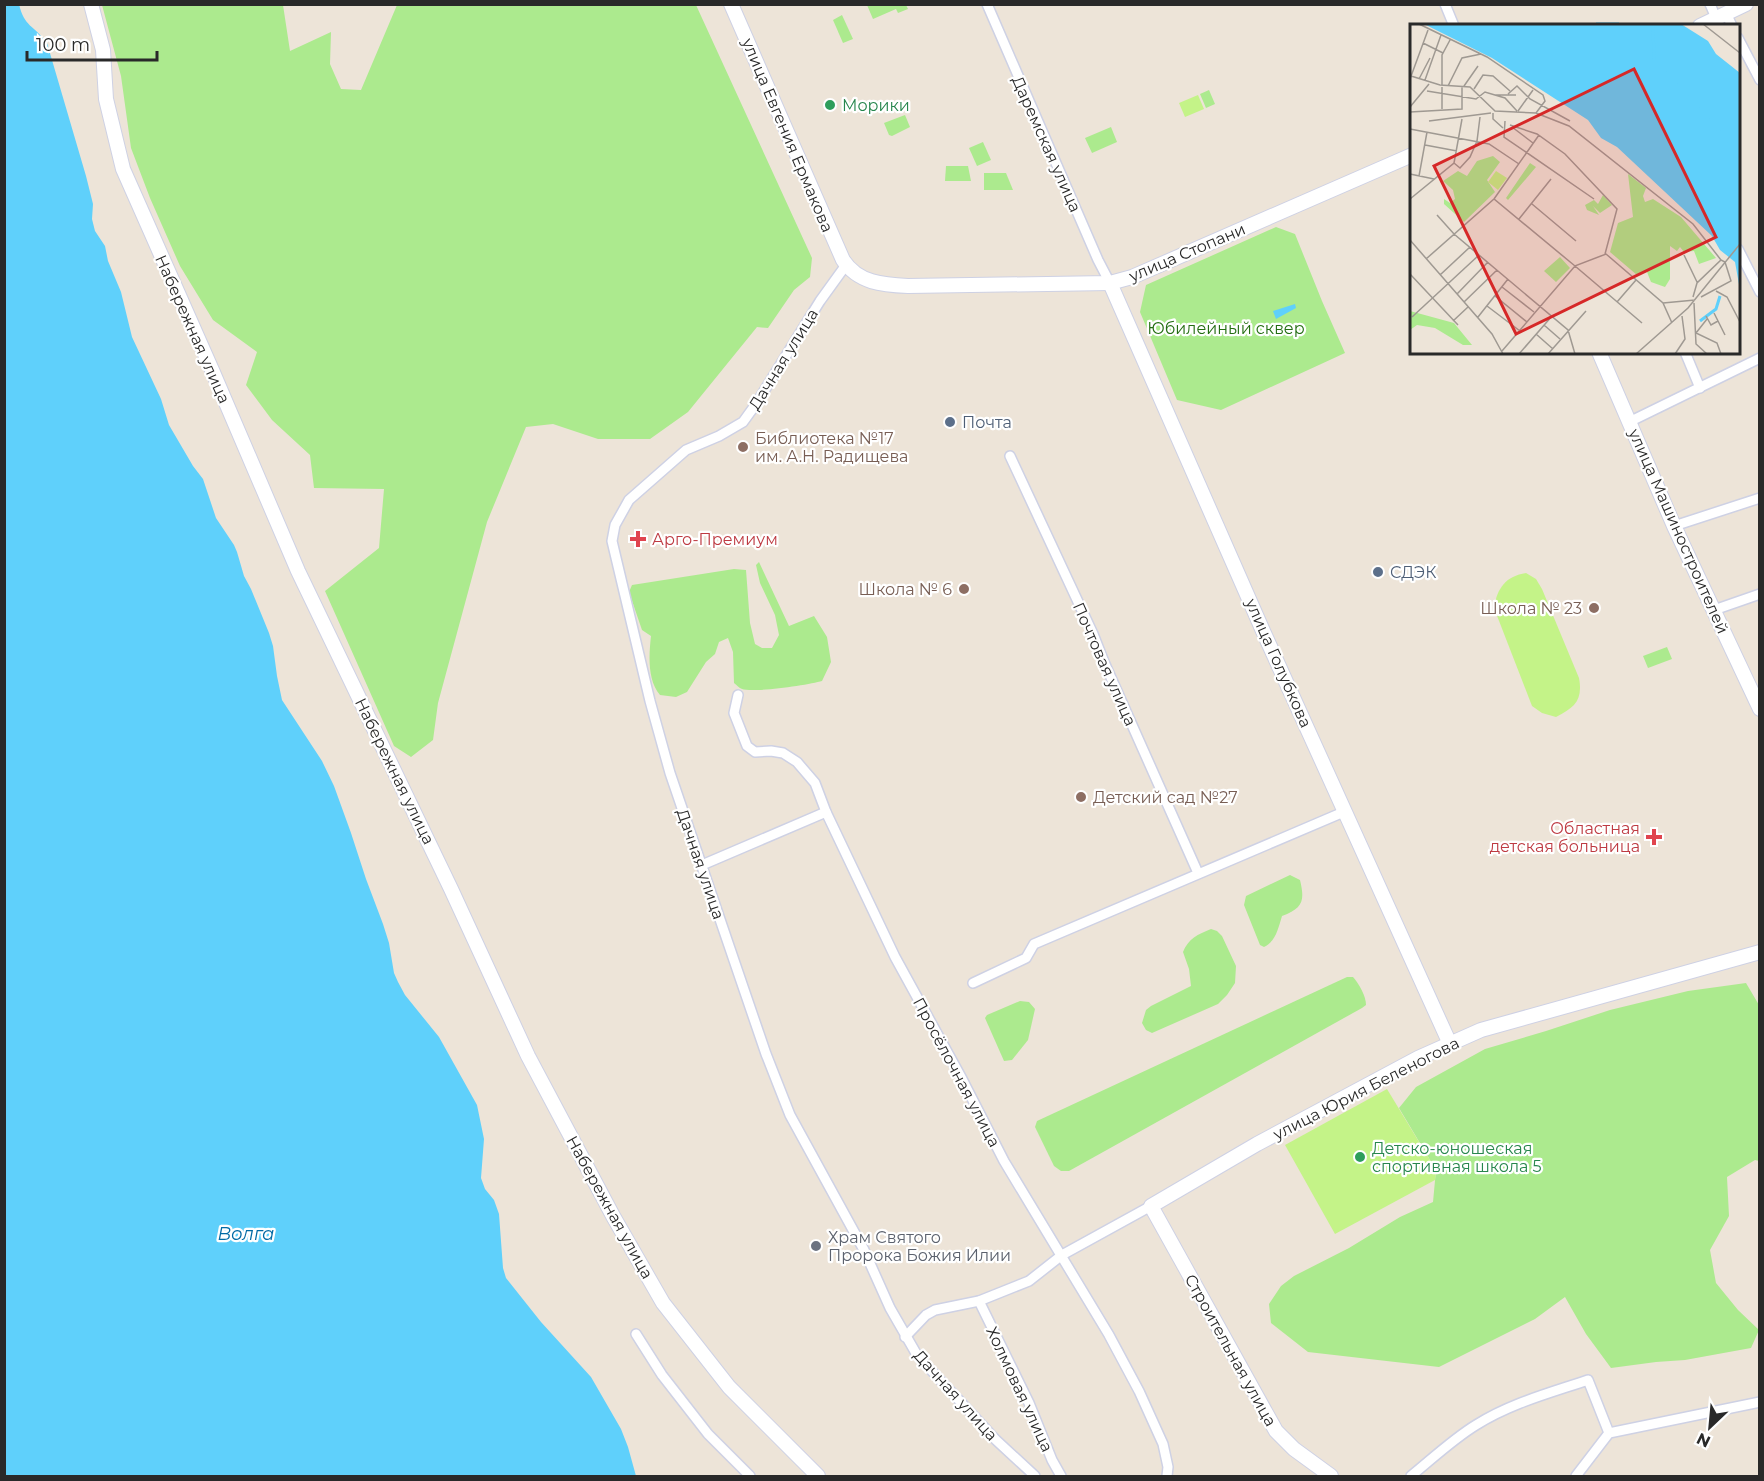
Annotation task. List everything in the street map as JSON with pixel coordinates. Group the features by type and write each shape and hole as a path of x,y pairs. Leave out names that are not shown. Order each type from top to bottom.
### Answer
{"street":[{"name":"Набережная улица","path":"91,4 103,51 106,99 123,169 298,571 451,889 528,1056 613,1216 663,1303 729,1387 818,1476"},
{"name":"улица Евгения Ермакова","path":"731,4 846,265"},
{"name":"Даремская улица","path":"987,4 1098,260 1110,282"},
{"path":"1710,4 1725,19"},
{"path":"1707,24 1725,19 1746,4"},
{"path":"1449,6 1454,24"},
{"path":"1740,42 1760,80"},
{"name":"улица Стопани","path":"846,265 865,279 878,284 890,285 1110,282 1144,273 1410,156"},
{"path":"1740,253 1760,292"},
{"name":"Дачная улица","path":"846,265 830,285 743,422 719,436 686,450 629,500 615,525 612,542 650,701 670,773 762,1044 790,1115 864,1250 890,1308 917,1355 996,1440 1035,1476"},
{"name":"улица Голубкова","path":"1110,282 1263,631 1450,1044"},
{"name":"улица Машиностроителей","path":"1600,354 1674,526 1756,691 1760,709"},
{"path":"1685,354 1701,388"},
{"path":"1629,422 1760,358"},
{"name":"Почтовая улица","path":"1010,456 1093,634 1198,873"},
{"path":"1674,526 1760,498"},
{"path":"1714,610 1760,594"},
{"name":"Просёлочная улица","path":"738,695 734,713 747,746 755,752 783,753 797,762 815,783 826,812 896,957 1004,1161 1109,1335 1139,1391 1163,1444 1168,1467 1167,1476"},
{"path":"973,983 1026,958 1034,944 1346,811"},
{"path":"702,865 826,812"},
{"name":"улица Юрия Беленогова","path":"905,1337 926,1315 935,1310 979,1301 1029,1281 1062,1255 1257,1144 1418,1058 1481,1030 1760,952"},
{"name":"Строительная улица","path":"1151,1206 1276,1431 1294,1449 1331,1476"},
{"name":"Холмовая улица","path":"979,1301 1029,1403 1052,1460 1061,1476"},
{"path":"636,1334 662,1375 708,1434 750,1476"},
{"path":"1411,1476 1476,1425 1518,1403 1588,1380 1609,1433"},
{"path":"1576,1476 1609,1433 1760,1402"}],"green space":[{"path":"102,5 283,5 290,51 331,32 330,64 341,89 361,90 397,5 696,5 812,258 810,277 794,290 768,328 757,327 688,412 650,439 598,439 553,424 526,427 487,522 438,703 433,740 411,757 394,746 325,591 379,548 384,489 314,488 310,455 272,420 246,385 257,352 213,320 180,266 131,148 121,76"},
{"path":"867,5 906,5 908,9 898,13 896,9 873,19"},
{"path":"842,15 853,39 843,43 833,20"},
{"path":"1209,90 1215,104 1206,108 1200,94"},
{"path":"1198,95 1204,109 1185,117 1179,103"},
{"path":"905,115 910,127 892,136 889,135 884,123"},
{"path":"1111,127 1117,142 1092,153 1085,138"},
{"path":"983,142 991,160 977,166 969,148"},
{"path":"946,166 968,166 971,181 945,181"},
{"path":"984,173 1006,173 1013,190 984,190"},
{"name":"Юбилейный сквер","path":"1276,227 1295,234 1345,353 1221,410 1177,400 1140,312 1146,285"},
{"path":"759,562 789,626 814,616 827,637 831,662 822,681 769,689 741,689 734,683 733,652 728,638 719,642 715,654 706,662 687,692 676,697 660,695 651,674 651,636 642,630 629,592 632,585 734,569 746,570 750,623 755,644 762,648 772,648 779,635 775,615 760,583 756,565"},
{"path":"1526,573 1536,579 1542,589 1579,678 1580,692 1576,702 1556,717 1542,713 1532,706 1494,608 1497,595 1504,584 1513,577"},
{"path":"1667,647 1672,659 1648,668 1643,656"},
{"path":"1290,875 1300,880 1301,903 1294,910 1282,916 1274,938 1264,947 1260,945 1244,905 1246,896"},
{"path":"1211,929 1222,936 1236,966 1235,983 1218,1004 1152,1033 1146,1030 1142,1023 1146,1010 1191,986 1189,969 1183,952 1194,937"},
{"path":"1347,977 1353,977 1362,990 1366,1005 1362,1008 1069,1171 1061,1171 1054,1166 1035,1127 1037,1121"},
{"path":"1746,983 1759,1005 1759,1161 1755,1160 1727,1177 1729,1216 1710,1250 1716,1283 1738,1310 1759,1330 1751,1348 1685,1360 1611,1368 1586,1334 1565,1297 1535,1319 1439,1367 1308,1352 1271,1323 1269,1304 1281,1286 1294,1276 1349,1248 1400,1217 1433,1202 1436,1170 1399,1108 1416,1087 1485,1049 1610,1010 1688,991"},
{"path":"1020,1001 1029,1002 1035,1009 1028,1040 1012,1060 1004,1061 985,1018 987,1015"},
{"name":"Детско-юношеская спортивная школа 5","path":"1387,1089 1436,1170 1435,1180 1335,1234 1285,1145"}],"water":[{"name":"Волга","path":"19,4 27,22 47,43 86,176 93,204 92,219 95,231 105,246 108,261 121,292 132,337 161,399 169,425 203,479 216,518 237,552 244,576 273,646 282,700 322,761 334,786 383,924 394,973 405,995 439,1037 477,1105 484,1139 481,1178 499,1214 503,1268 506,1278 541,1322 591,1377 621,1429 636,1476 5,1476 4,5"},
{"path":"1295,304 1296,308 1276,319 1273,311"}],"place":[{"name":"Морики","path":"830,105"},
{"name":"Почта","path":"950,422"},
{"name":"Библиотека №17 им. А.Н. Радищева","path":"743,447"},
{"name":"Арго-Премиум","path":"638,539"},
{"name":"СДЭК","path":"1378,572"},
{"name":"Школа № 6","path":"964,589"},
{"name":"Школа № 23","path":"1594,608"},
{"name":"Детский сад №27","path":"1081,797"},
{"name":"Областная детская больница","path":"1654,837"},
{"name":"Детско-юношеская спортивная школа 5","path":"1360,1157"},
{"name":"Храм Святого Пророка Божия Илии","path":"816,1246"}]}
